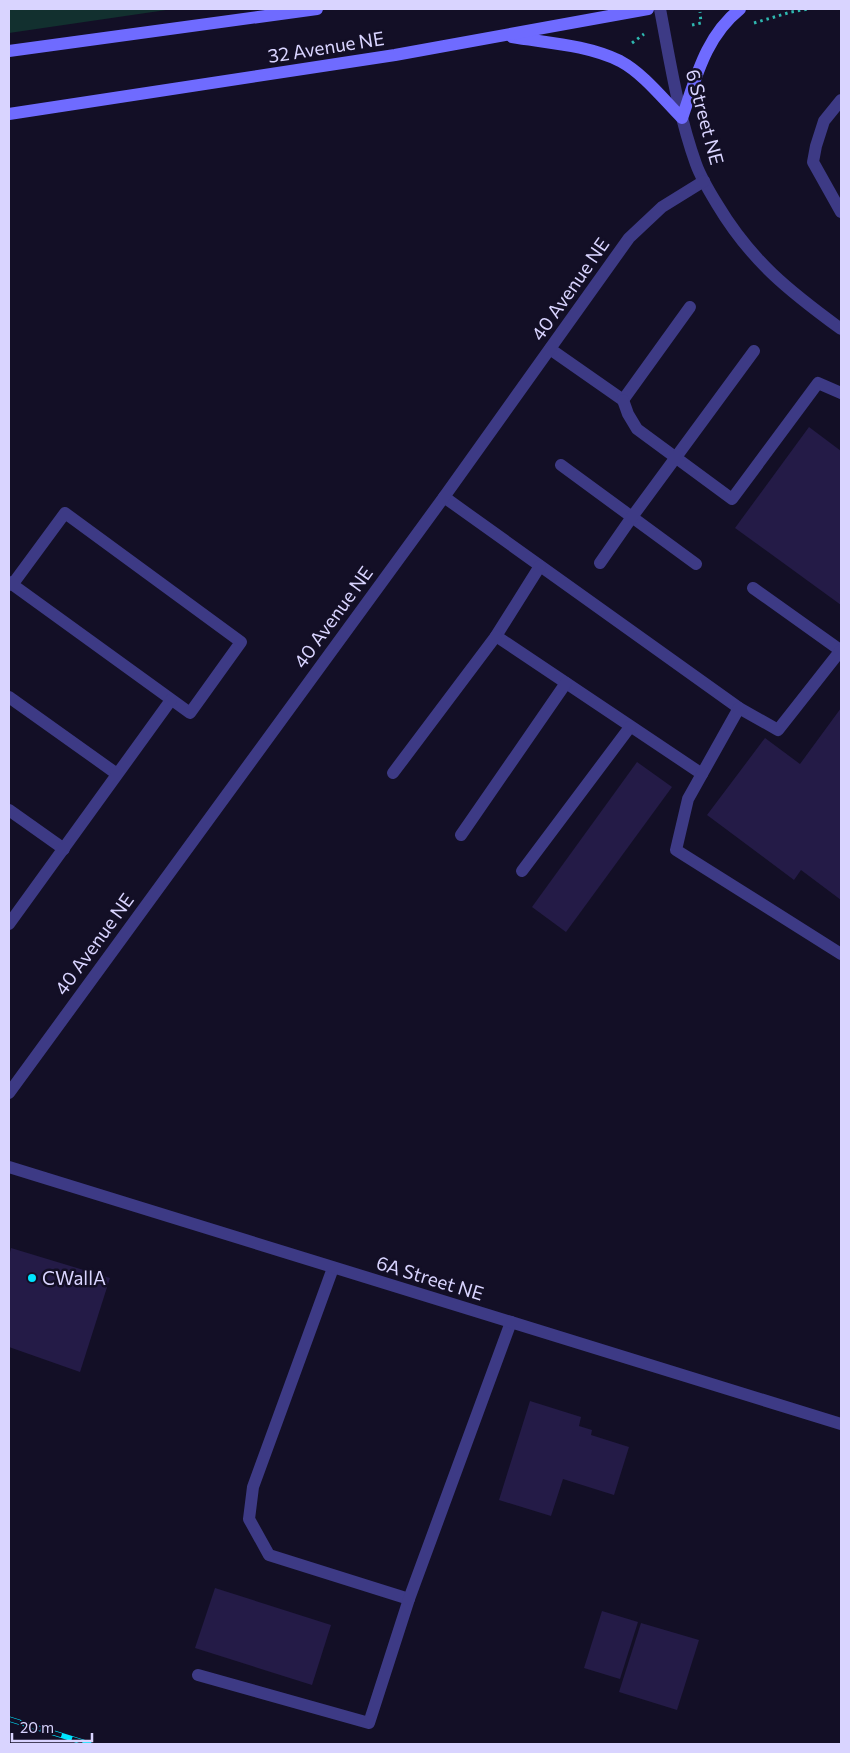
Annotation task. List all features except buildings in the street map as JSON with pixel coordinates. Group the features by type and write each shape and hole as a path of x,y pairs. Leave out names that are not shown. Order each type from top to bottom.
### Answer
{"main road":[{"name":"32 Avenue NE","path":"9,51 317,9"},
{"name":"32 Avenue NE","path":"9,114 396,55 648,9"},
{"path":"502,36 588,49 621,62 640,75 682,118 707,47 720,29 740,9"}],"street":[{"name":"6 Street NE","path":"660,9 682,118 696,165 704,181 732,228 763,266 795,295 841,329"},
{"path":"841,100 824,121 813,162 841,212"},
{"name":"40 Avenue NE","path":"9,1093 444,497 629,238 662,207 704,181"},
{"path":"623,400 690,307"},
{"path":"550,349 623,400 628,414 637,429 732,500 818,383 841,393"},
{"path":"600,563 632,516 754,351"},
{"path":"561,466 696,564"},
{"path":"444,497 739,708 778,730 841,650 753,588"},
{"path":"65,513 241,642 190,714 171,700 10,584 65,513"},
{"path":"393,773 496,636 540,566"},
{"path":"496,636 702,774"},
{"path":"461,835 566,683"},
{"path":"9,697 117,774"},
{"path":"9,924 171,700"},
{"path":"739,708 688,799 676,850 841,954"},
{"path":"522,871 630,727"},
{"path":"9,810 64,849"},
{"name":"6A Street NE","path":"9,1167 841,1424"},
{"path":"333,1268 253,1487 249,1519 269,1555 409,1600"},
{"path":"198,1675 369,1723 409,1600 511,1322"}],"path":[{"path":"752,24 791,12 808,9"},
{"path":"692,25 701,23 700,12"},
{"path":"632,43 644,34"}],"green space":[{"path":"9,9 173,9 9,33"}],"railway":[{"path":"9,1719 89,1744"}],"place":[{"name":"CWallA","path":"32,1278"}]}
